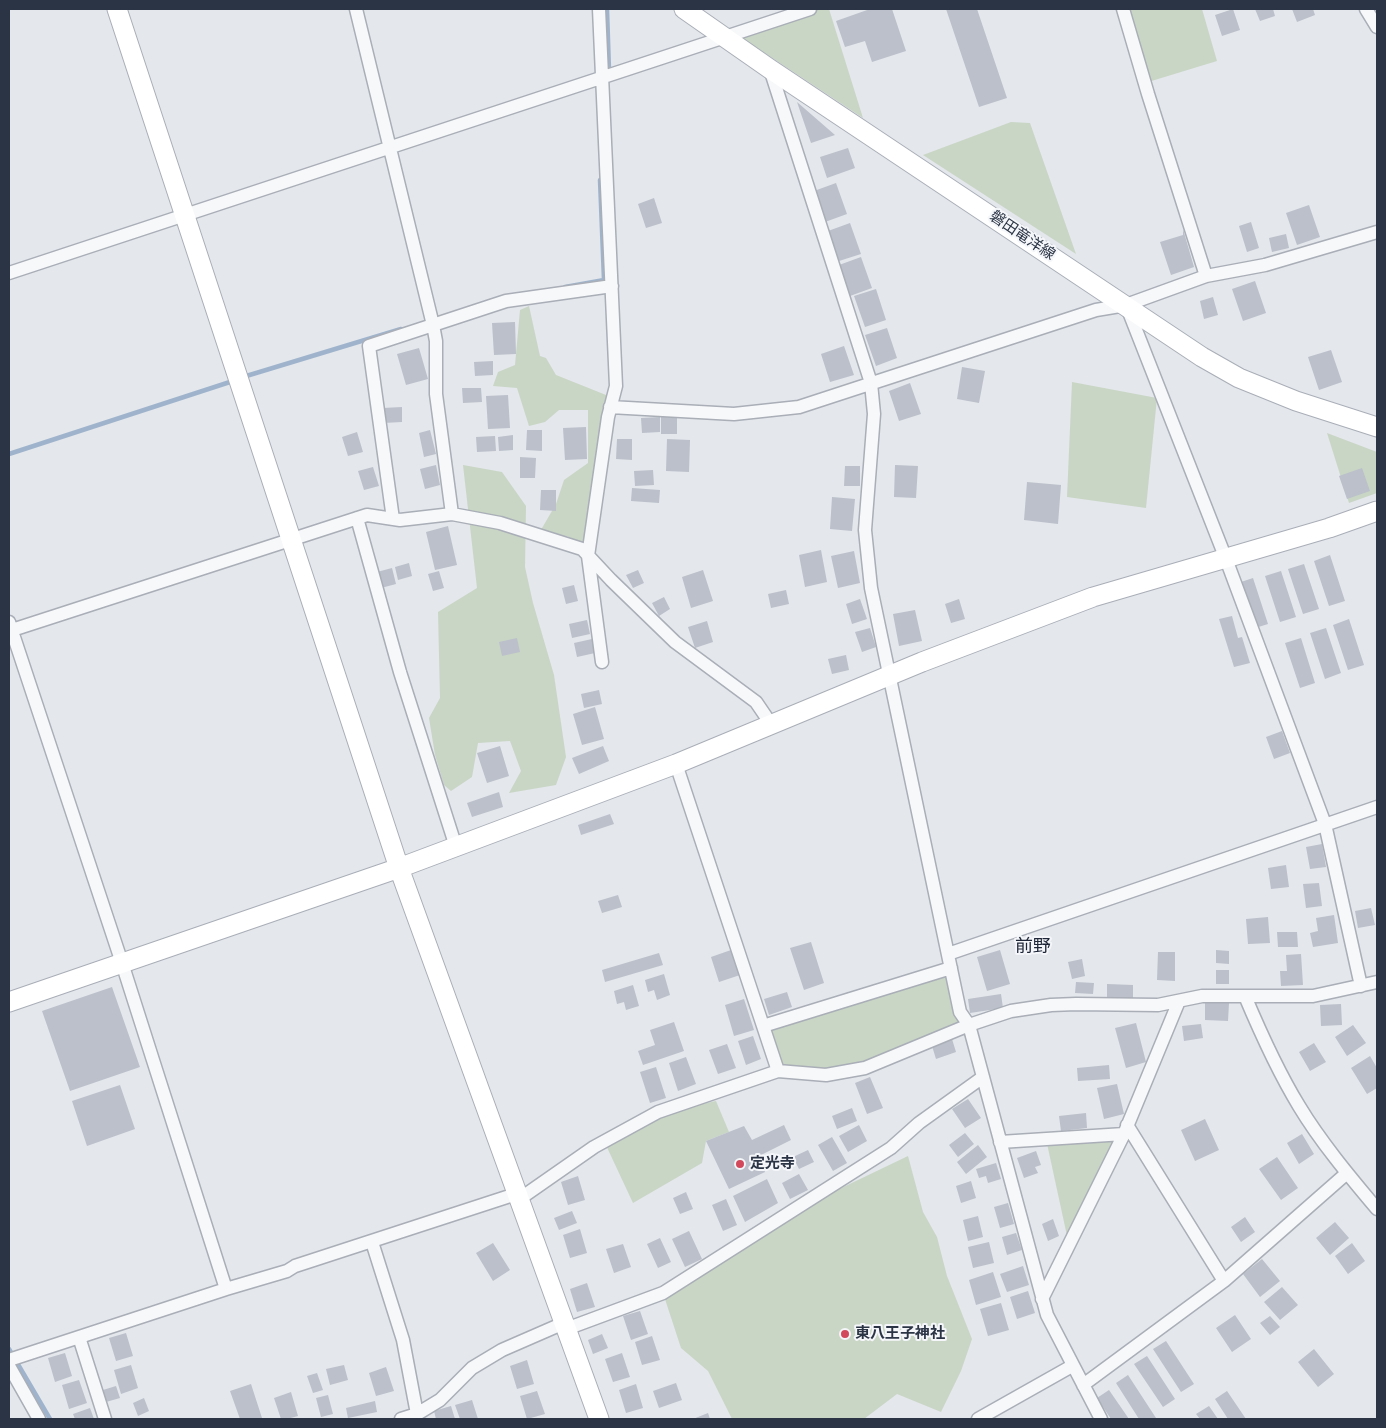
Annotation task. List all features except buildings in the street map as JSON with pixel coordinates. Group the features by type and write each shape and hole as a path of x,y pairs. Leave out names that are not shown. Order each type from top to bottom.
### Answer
{"street":[{"path":"117,9 398,868 599,1419"},
{"path":"356,9 433,325 436,341 436,394 452,514"},
{"path":"599,9 616,386 610,407 588,556 602,662"},
{"name":"磐田竜洋線","path":"684,9 770,69 1126,304 1202,357 1239,378 1296,401 1377,427"},
{"path":"9,273 810,9"},
{"path":"1123,9 1206,276"},
{"path":"1371,12 1377,27"},
{"path":"770,69 871,383 874,414 866,530 871,588 960,1012 969,1025 1047,1315 1101,1419"},
{"path":"610,407 734,414 799,407 1096,310 1126,304 1206,276 1265,265 1377,232"},
{"path":"393,519 369,346 506,301 612,286"},
{"path":"1126,304 1226,559 1325,824 1361,986"},
{"path":"9,1002 456,847 676,764 889,676 1093,597 1329,528 1377,511"},
{"path":"226,1289 122,963 10,628 367,515 400,520 452,514 500,523 582,549 675,642 756,702 771,724"},
{"path":"357,518 404,684 456,847"},
{"path":"676,764 778,1071"},
{"path":"948,954 1377,807"},
{"path":"763,1026 951,968"},
{"path":"39,1419 12,1360 226,1289 287,1271 295,1266 517,1198 594,1147 658,1112 778,1071 826,1075 865,1068 969,1025 1011,1011 1051,1005 1158,1005 1202,996 1313,996 1377,982"},
{"path":"1245,996 1268,1050 1299,1107 1347,1173 1377,1209"},
{"path":"1042,1299 1126,1129 1179,1001"},
{"path":"401,1419 422,1416 472,1368 502,1350 565,1326 663,1293 892,1148 919,1123 983,1077"},
{"path":"1000,1142 1126,1129"},
{"path":"1126,1129 1224,1281"},
{"path":"1083,1385 1224,1281 1347,1173"},
{"path":"372,1242 404,1340 422,1416"},
{"path":"78,1337 104,1419"},
{"path":"978,1419 1072,1366"}],"green space":[{"path":"813,9 829,9 863,118 742,38"},
{"path":"1123,9 1202,9 1217,61 1145,83"},
{"path":"1011,122 1030,123 1076,254 923,155"},
{"path":"529,306 540,356 546,358 556,375 606,395 609,413 589,548 567,536 538,535 556,504 564,480 588,463 588,410 559,410 545,422 529,426 517,388 493,386 498,372 515,365 520,310"},
{"path":"1072,382 1157,398 1146,508 1067,497"},
{"path":"1327,433 1377,452 1377,493 1349,503"},
{"path":"463,465 502,472 526,506 525,567 533,603 554,675 566,757 556,785 509,793 521,771 510,741 478,743 472,777 451,791 444,785 435,755 429,718 440,698 438,612 477,588"},
{"path":"951,968 969,1025 865,1068 778,1071 763,1026"},
{"path":"716,1101 729,1132 706,1141 702,1163 633,1203 604,1141 653,1114"},
{"path":"1124,1134 1069,1245 1046,1139"},
{"path":"908,1156 923,1212 937,1237 947,1276 972,1339 961,1371 941,1412 897,1394 864,1419 732,1419 708,1371 681,1348 663,1293 785,1215"}],"waterway":[{"path":"607,9 608,72"},
{"path":"565,287 604,280 600,180"},
{"path":"243,377 401,329"},
{"path":"9,454 233,381"},
{"path":"9,1349 50,1419"}],"place":[{"name":"定光寺","path":"740,1164"},
{"name":"東八王子神社","path":"845,1334"}],"district":[{"name":"前野","path":"1033,947"}]}
